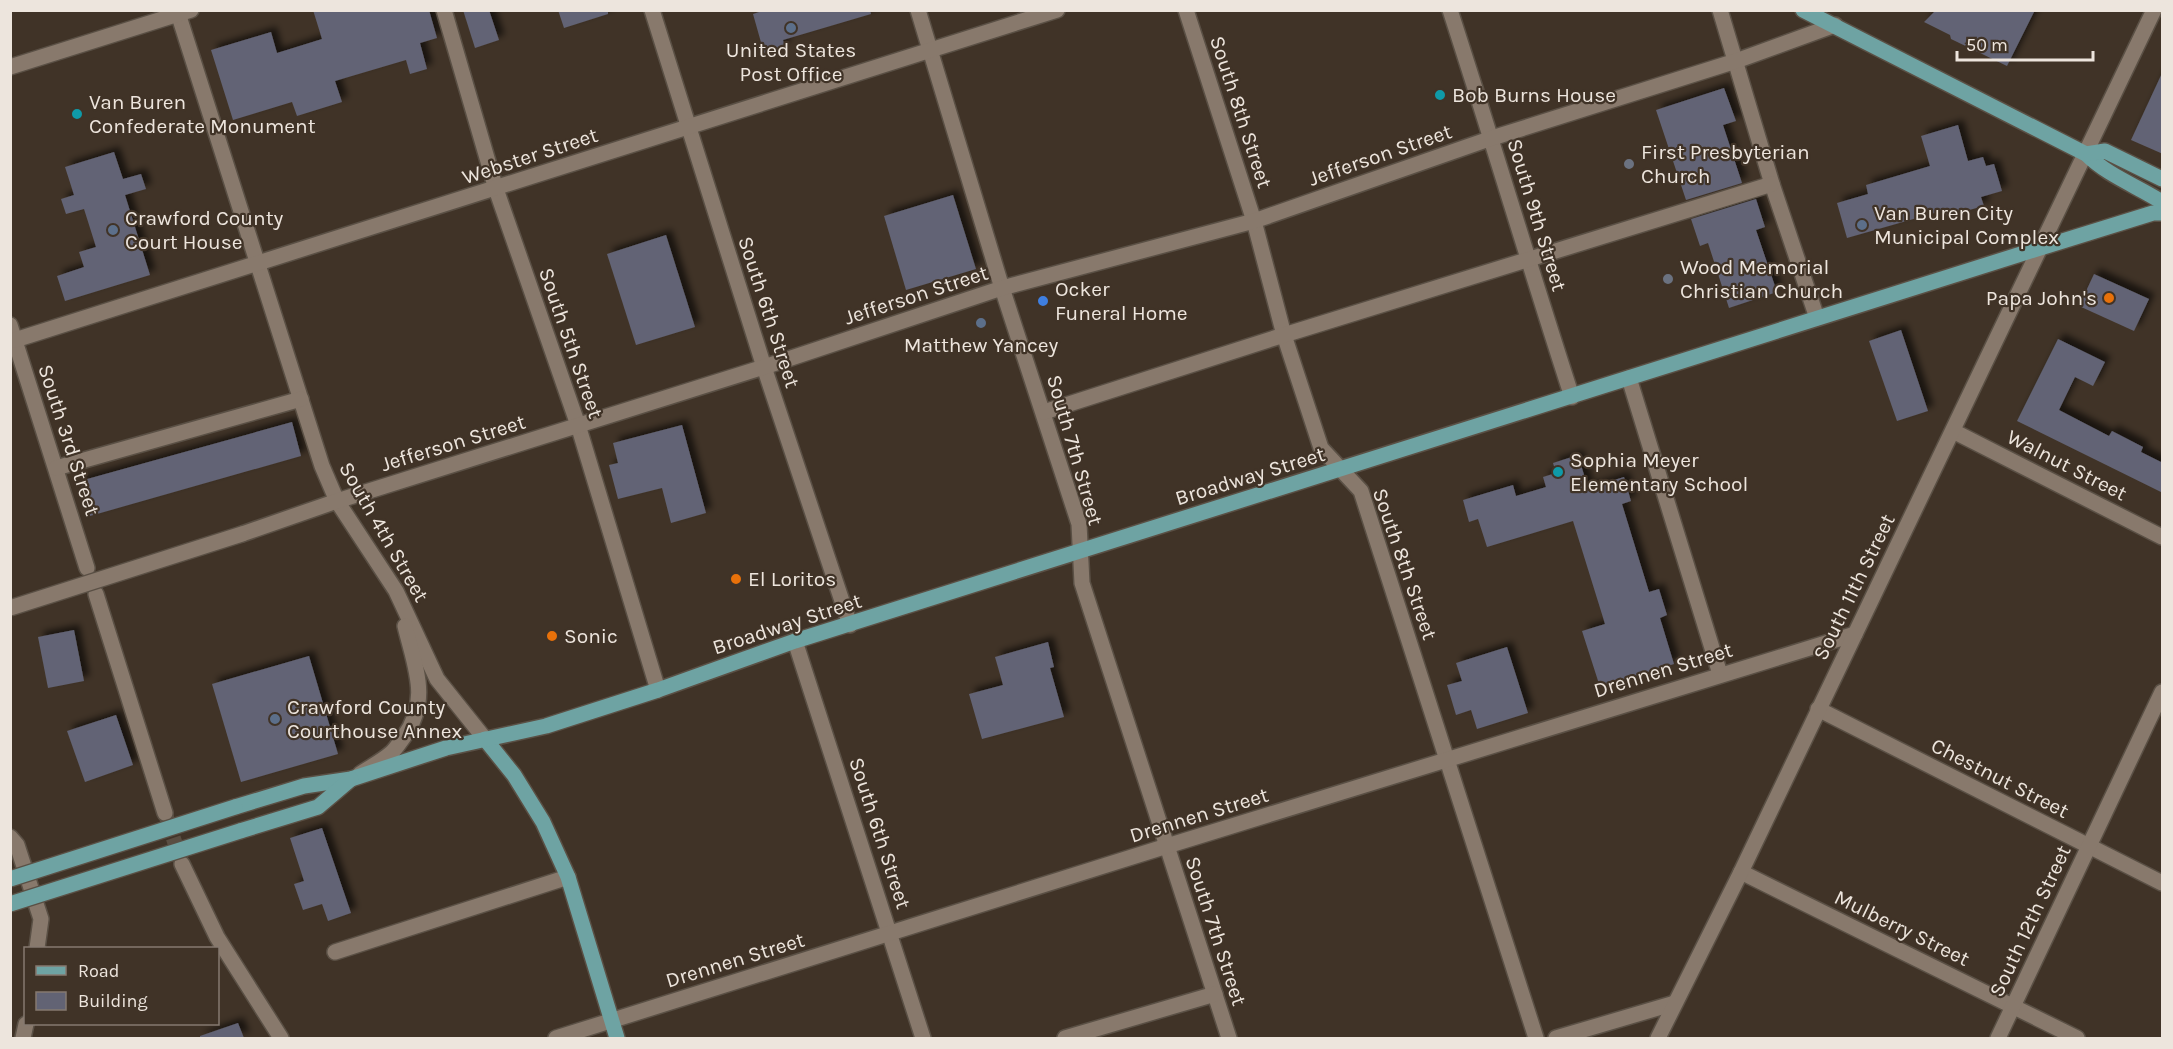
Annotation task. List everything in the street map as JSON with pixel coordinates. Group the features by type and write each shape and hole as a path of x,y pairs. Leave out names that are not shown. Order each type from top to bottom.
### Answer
{"main road":[{"path":"1803,10 2086,154 2098,165 2163,202"},
{"path":"2086,154 2105,151 2163,179"},
{"name":"Broadway Street","path":"10,879 304,786 353,778 446,748 546,726 658,690 795,641 2040,248 2154,213 2163,213"},
{"name":"South 4th Street","path":"485,740 514,776 543,822 568,877 617,1038"},
{"name":"Broadway Street","path":"10,904 318,807 353,778"}],"street":[{"name":"South 5th Street","path":"444,10 496,189 578,425 658,690"},
{"name":"South 6th Street","path":"652,10 764,367 850,625"},
{"name":"South 7th Street","path":"918,10 1002,288 1079,524 1082,583 1229,1038"},
{"name":"Webster Street","path":"13,333 258,265 1057,10"},
{"name":"South 8th Street","path":"1186,10 1254,221 1284,335 1321,448 1361,491 1536,1038"},
{"name":"South 9th Street","path":"1450,10 1572,397"},
{"path":"1720,10 1772,184 1817,318"},
{"name":"South 11th Street","path":"1658,1038 1741,872 2154,10"},
{"path":"10,67 182,12"},
{"name":"South 4th Street","path":"182,12 258,265 322,466 337,501 396,591 437,679 485,740"},
{"name":"Jefferson Street","path":"10,608 242,534 337,501 764,367 1002,288 1254,221 1492,138 1736,61 1835,25"},
{"path":"1044,412 1772,184"},
{"name":"South 3rd Street","path":"13,333 87,568"},
{"path":"1629,378 1720,674"},
{"path":"56,468 301,399"},
{"name":"Walnut Street","path":"1953,431 2163,537"},
{"path":"353,778 392,752 409,729 417,713 420,695 418,677 396,591"},
{"path":"96,594 165,813"},
{"name":"Drennen Street","path":"556,1038 1720,674 1855,634"},
{"name":"South 6th Street","path":"795,641 923,1038"},
{"name":"South 12th Street","path":"1998,1038 2163,692"},
{"name":"Chestnut Street","path":"1818,709 2163,884"},
{"path":"10,837 17,844 41,919 37,947"},
{"path":"182,864 217,937 281,1038"},
{"name":"Mulberry Street","path":"1741,872 2077,1038"},
{"path":"334,952 568,877"},
{"path":"1065,1038 1215,994"},
{"path":"1556,1038 1675,1003"}],"building":[{"path":"313,10 429,10 437,38 420,43 427,69 410,74 406,60 335,81 342,102 297,116 292,102 233,120 211,50 271,32 277,53 322,39"},
{"path":"463,10 489,10 499,40 475,48"},
{"path":"558,10 608,10 608,14 564,28"},
{"name":"United States Post Office","path":"765,10 870,10 871,14 783,40 785,46 764,53 753,14"},
{"path":"1936,10 2035,10 2007,66 1951,39 1950,35 1924,22"},
{"path":"2163,71 2163,154 2131,140"},
{"path":"1724,88 1736,121 1723,125 1742,183 1686,200 1656,110"},
{"path":"1958,125 1968,161 1983,157 1986,166 1994,164 2002,191 1981,197 1984,206 1947,216 1945,210 1847,238 1837,203 1868,194 1866,185 1930,166 1921,136"},
{"name":"Crawford County Court House","path":"114,152 123,179 141,174 146,189 125,195 150,275 65,301 57,276 84,267 79,252 96,247 84,209 66,214 61,199 74,195 65,167"},
{"path":"953,195 976,269 906,290 884,216"},
{"path":"1756,199 1765,227 1756,230 1777,292 1729,308 1708,243 1700,246 1691,219"},
{"path":"666,235 695,327 636,345 607,254"},
{"path":"2094,274 2149,299 2134,331 2079,306"},
{"path":"1901,330 1928,411 1897,421 1869,341"},
{"path":"2058,339 2105,362 2093,386 2075,377 2059,410 2109,436 2112,431 2143,447 2141,452 2163,463 2163,493 2017,421"},
{"path":"292,422 301,456 90,516 80,481"},
{"path":"682,425 706,513 671,523 662,488 618,499 609,465 618,463 613,443"},
{"path":"1578,455 1588,488 1624,477 1631,501 1622,504 1649,592 1659,589 1667,615 1660,618 1674,664 1600,687 1582,631 1605,624 1573,521 1487,547 1478,519 1469,522 1463,500 1513,485 1516,496 1546,487 1543,477 1556,473 1553,463"},
{"path":"74,630 84,681 48,688 38,637"},
{"path":"1048,642 1054,667 1050,668 1064,717 982,739 969,694 1003,685 995,657"},
{"path":"1507,647 1528,713 1477,729 1471,710 1456,715 1447,685 1462,681 1456,663"},
{"name":"Crawford County Courthouse Annex","path":"309,656 338,754 241,782 212,684"},
{"path":"116,715 133,765 85,782 67,731"},
{"path":"322,828 351,913 328,921 322,904 303,910 294,884 304,881 290,838"},
{"path":"238,1023 244,1038 200,1038 200,1036"}],"tunnel":[{"path":"166,816 181,861"}],"place":[{"name":"United States Post Office","path":"791,28"},
{"name":"Bob Burns House","path":"1440,95"},
{"name":"Van Buren Confederate Monument","path":"77,114"},
{"name":"First Presbyterian Church","path":"1629,164"},
{"name":"Van Buren City Municipal Complex","path":"1862,225"},
{"name":"Crawford County Court House","path":"113,230"},
{"name":"Wood Memorial Christian Church","path":"1668,279"},
{"name":"Papa John's","path":"2109,298"},
{"name":"Ocker Funeral Home","path":"1043,301"},
{"name":"Matthew Yancey","path":"981,323"},
{"name":"Sophia Meyer Elementary School","path":"1558,472"},
{"name":"El Loritos","path":"736,579"},
{"name":"Sonic","path":"552,636"},
{"name":"Crawford County Courthouse Annex","path":"275,719"}]}
